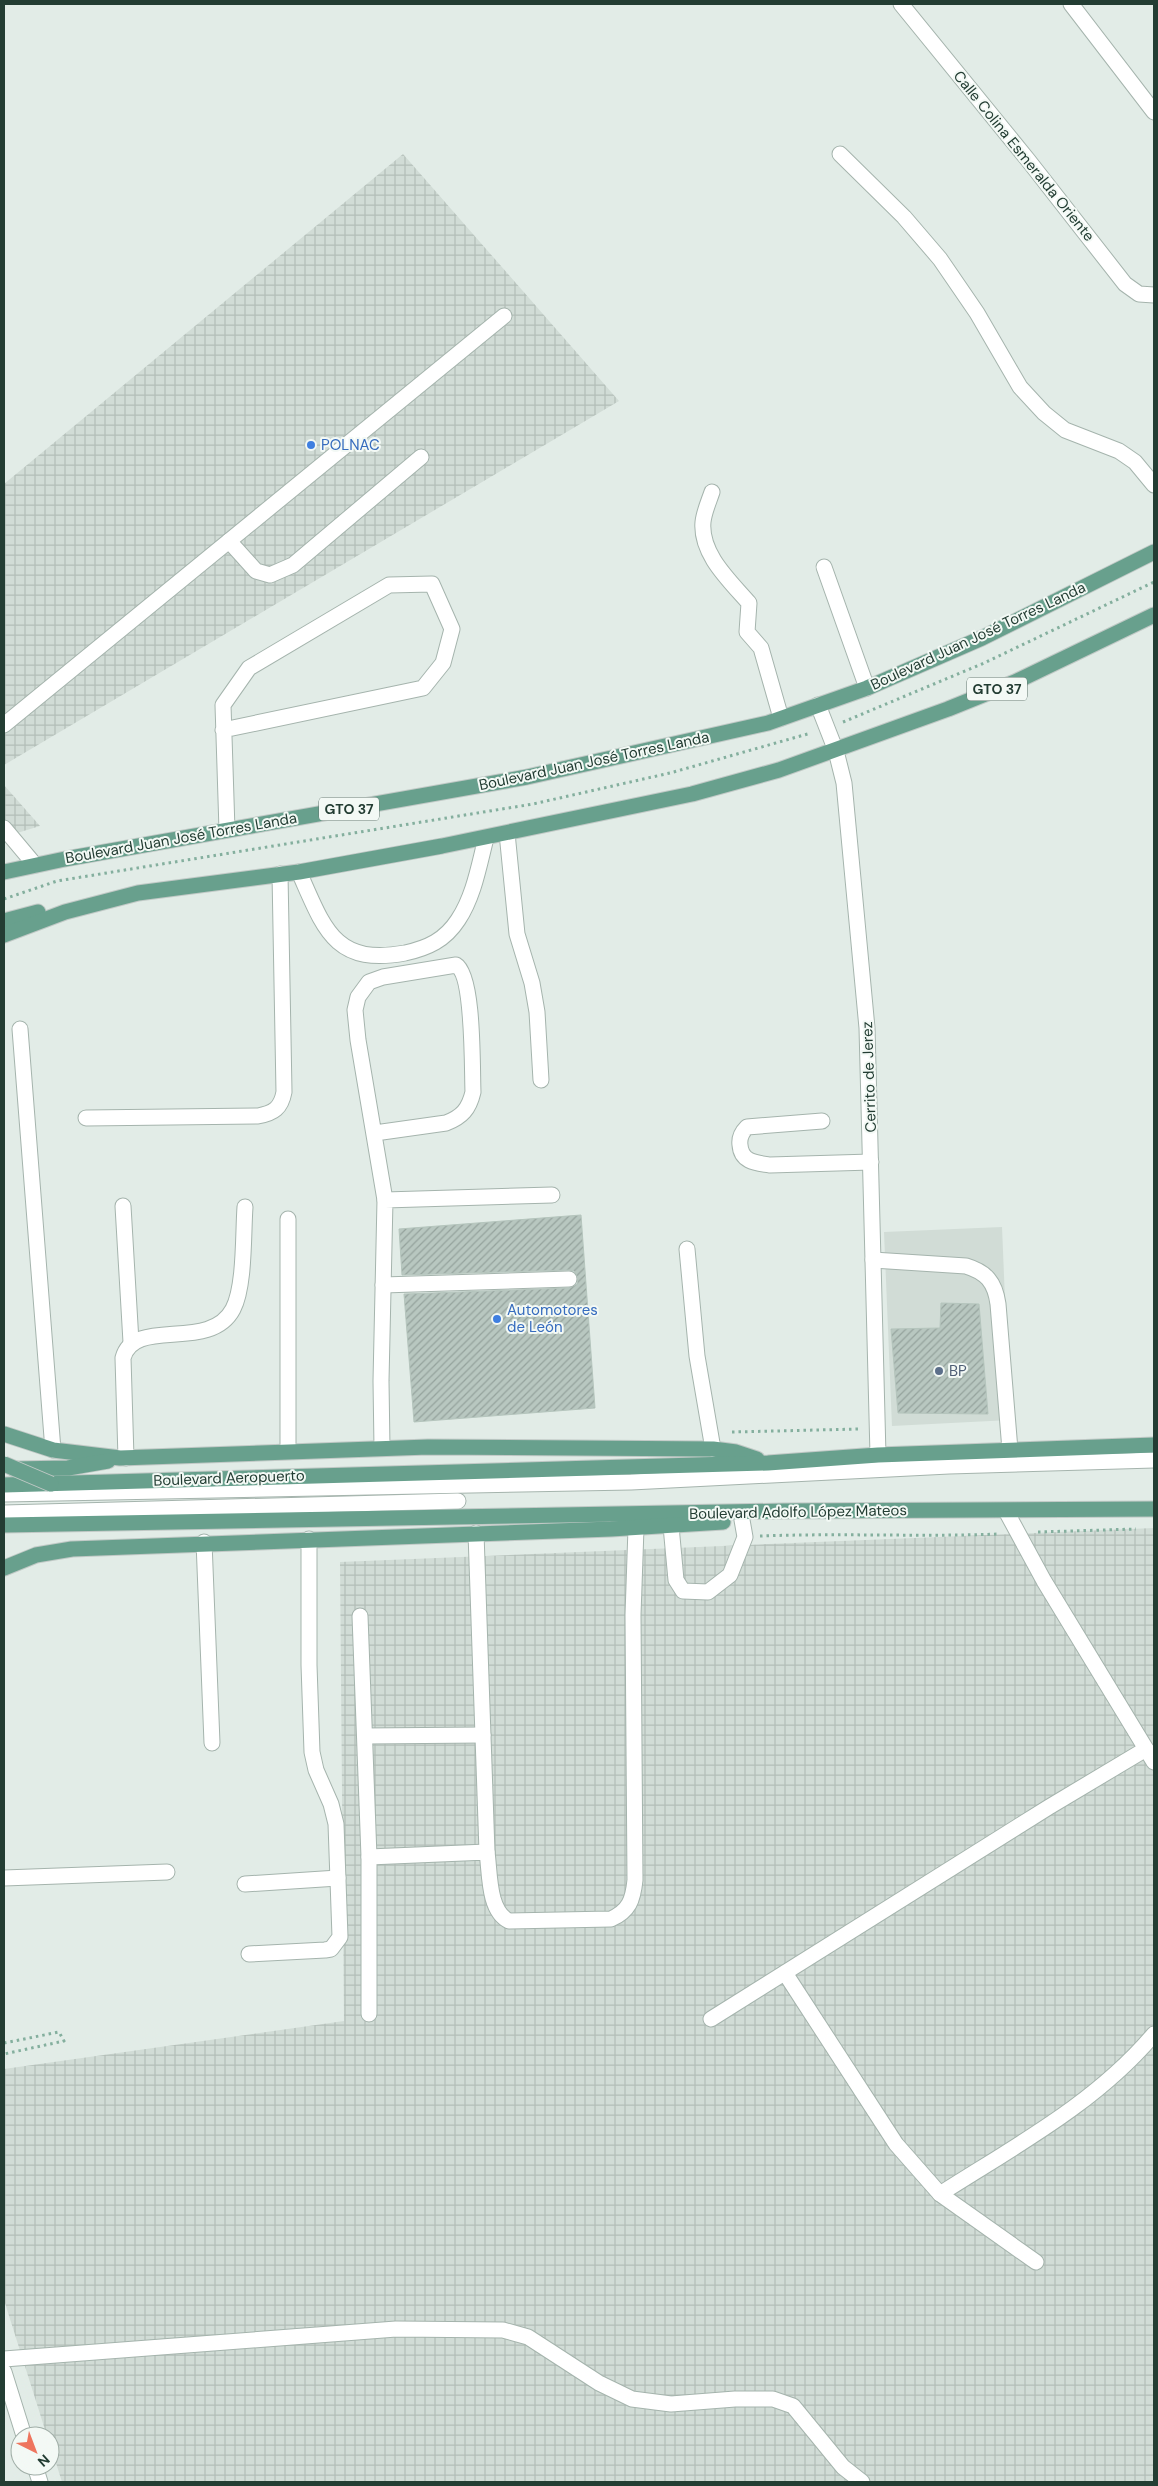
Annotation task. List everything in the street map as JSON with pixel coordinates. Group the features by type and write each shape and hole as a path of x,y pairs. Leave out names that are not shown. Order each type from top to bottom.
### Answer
{"main road":[{"name":"Boulevard Juan José Torres Landa","path":"4,872 527,777 694,741 781,718 866,688 982,638 1154,552"},
{"name":"GTO 37","path":"4,934 98,902 138,893 299,872 486,838 692,794 779,770 836,751 1015,682 1154,615"},
{"path":"4,921 33,913 98,902"},
{"path":"4,1434 53,1450 123,1458"},
{"path":"455,1478 878,1455 1154,1445"},
{"path":"4,1471 68,1468 123,1458 382,1448 713,1449 736,1452 768,1462"},
{"path":"4,1464 51,1484"},
{"name":"Boulevard Aeropuerto","path":"4,1485 455,1478"},
{"name":"Boulevard Adolfo López Mateos","path":"4,1525 783,1511 1154,1509"},
{"path":"4,1568 18,1561 72,1549 204,1542 636,1528 742,1520 783,1511"},
{"path":"4,1554 18,1561"}],"street":[{"name":"Calle Colina Esmeralda Oriente","path":"901,4 1028,160 1125,284 1139,294 1154,295"},
{"path":"1071,4 1154,112"},
{"path":"840,154 904,217 940,259 977,313 1020,387 1044,414 1066,430 1119,451 1135,462 1154,485"},
{"path":"4,725 504,316"},
{"path":"229,541 256,572 270,575 293,565 421,457"},
{"path":"712,492 703,521 703,539 718,566 749,603 747,632 761,648 781,718"},
{"path":"824,567 866,688"},
{"path":"223,730 423,688 443,663 452,629 432,584 389,585 248,668 222,705 223,730 227,830"},
{"name":"Cerrito de Jerez","path":"818,705 836,751 844,783 853,862 867,1028 872,1162 878,1455"},
{"path":"4,828 35,865"},
{"path":"507,833 518,934 532,983 537,1012 541,1080"},
{"path":"299,872 318,914 329,932 346,948 363,956 386,956 426,948 448,934 459,919 471,895 486,838"},
{"path":"86,1118 258,1116 277,1109 282,1103 284,1092 280,874"},
{"path":"375,1133 446,1123 457,1119 470,1103 473,1092 468,990 464,972 456,965 383,977 369,982 358,997 355,1010 358,1040 386,1200 381,1381 382,1448"},
{"path":"20,1029 53,1450"},
{"path":"822,1121 747,1127 739,1140 740,1152 745,1159 770,1165 872,1162"},
{"path":"386,1200 552,1194"},
{"path":"123,1206 131,1342"},
{"path":"123,1458 123,1358 125,1349 131,1342 145,1337 202,1332 222,1322 232,1311 239,1295 244,1207"},
{"path":"288,1219 288,1451"},
{"path":"687,1249 697,1356 713,1449"},
{"path":"873,1260 966,1266 979,1270 989,1278 996,1291 998,1304 1010,1450"},
{"path":"383,1285 569,1279"},
{"path":"4,1494 455,1478 631,1482 949,1466 1154,1460"},
{"path":"4,1513 458,1501"},
{"path":"1006,1511 1025,1549 1154,1762"},
{"path":"671,1526 676,1580 683,1591 708,1592 730,1574 745,1537 742,1520"},
{"path":"476,1533 487,1852 496,1910 502,1918 509,1921 611,1919 622,1914 633,1897 635,1880 633,1615 636,1528"},
{"path":"249,1954 332,1948 340,1937 336,1824 331,1804 316,1770 312,1752 309,1665 309,1539"},
{"path":"204,1542 212,1743"},
{"path":"360,1616 369,1857 369,2014"},
{"path":"365,1736 483,1735"},
{"path":"711,2019 1146,1749"},
{"path":"369,1857 487,1852"},
{"path":"4,1878 167,1872"},
{"path":"245,1884 338,1878"},
{"path":"784,1973 896,2144 940,2194 1036,2262"},
{"path":"940,2194 1055,2121 1092,2094 1120,2070 1154,2034"},
{"path":"4,2359 396,2329 503,2330 528,2337 599,2383 632,2399 671,2404 735,2399 773,2399 793,2406 843,2467 862,2482"},
{"path":"4,2372 21,2426"}],"path":[{"path":"4,2043 59,2032 64,2041 4,2054"}],"shaded area":[{"path":"403,154 619,401 4,765 4,484"},
{"path":"4,785 40,826 4,837"},
{"path":"1002,1227 1010,1420 892,1426 884,1232"},
{"path":"1154,1528 1154,2482 62,2482 60,2476 60,2426 44,2426 4,2300 4,2069 344,2021 340,1562"}],"building":[{"name":"Automotores de León","path":"581,1215 595,1408 414,1422 404,1294 569,1288 577,1284 578,1278 574,1271 569,1270 402,1275 399,1229"},
{"name":"BP","path":"941,1303 979,1304 988,1414 898,1413 891,1329 940,1328"}],"place":[{"name":"POLNAC","path":"311,445"},
{"name":"Automotores de León","path":"497,1319"},
{"name":"BP","path":"939,1371"}]}
